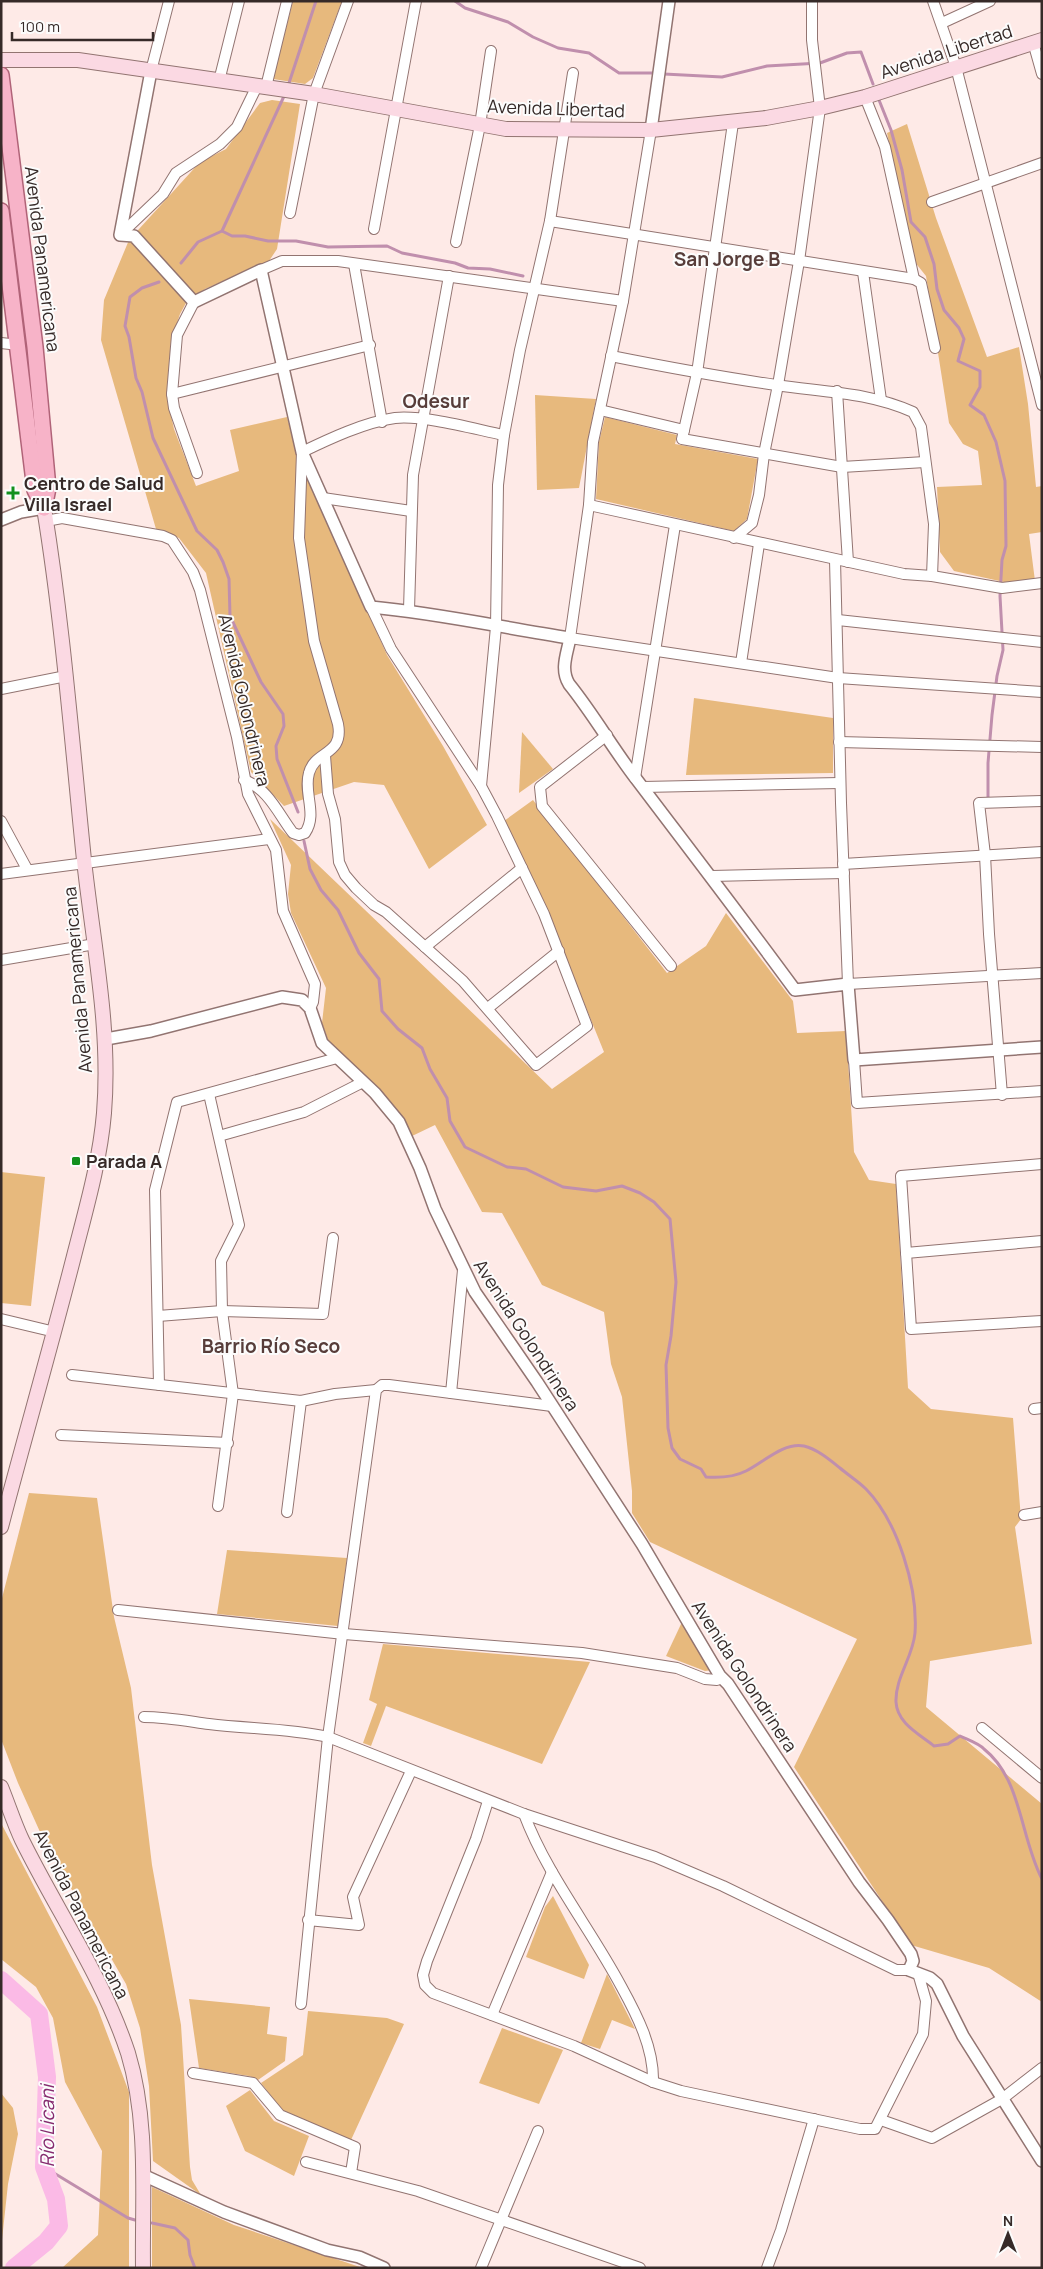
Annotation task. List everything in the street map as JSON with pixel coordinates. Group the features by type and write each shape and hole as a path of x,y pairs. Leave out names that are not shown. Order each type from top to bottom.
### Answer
{"main road":[{"name":"Avenida Libertad","path":"1,60 78,60 308,93 397,108 480,125 530,130 564,128 651,130 733,123 820,108 865,97 1038,41"},
{"name":"Avenida Panamericana","path":"1,75 35,347 48,488 45,514 66,676 84,861 106,1039 104,1115 97,1158 55,1332 1,1527"},
{"name":"Avenida Panamericana","path":"1,211 19,345 35,490 45,514"},
{"name":"Avenida Panamericana","path":"1,1787 21,1838 99,1982 128,2054 140,2114 143,2175 143,2268"}],"street":[{"path":"120,235 151,71 169,1"},
{"path":"219,81 239,1"},
{"path":"120,235 163,194 176,173 220,144 237,127 267,88 287,1"},
{"path":"290,213 308,93 348,1"},
{"path":"374,229 416,1"},
{"path":"734,538 752,523 759,496 764,454 799,262 820,108 812,40 812,1"},
{"path":"933,1 956,66 1042,404"},
{"path":"942,23 990,1"},
{"path":"666,2 651,130 623,301 593,442 589,505 570,638 564,667 565,677 635,778 712,876 795,990 848,984 1042,973"},
{"path":"1038,41 1042,74"},
{"path":"456,242 480,125 491,51"},
{"path":"481,786 496,627 498,484 504,435 520,350 550,221 573,73"},
{"path":"865,97 885,147 914,279"},
{"path":"733,123 697,373 682,439 842,467 925,462"},
{"path":"932,202 1042,163"},
{"path":"550,221 914,279 921,283 935,348"},
{"path":"120,235 134,236 194,302"},
{"path":"197,473 174,408 172,394 177,335 194,302 282,261 305,260 354,264 536,287 623,301"},
{"path":"354,264 370,345 382,422"},
{"path":"261,270 302,452 391,649 481,786 522,868 559,951 587,1026 536,1065 463,981 386,912 374,904 345,875 339,862 334,819 328,794 325,756"},
{"path":"863,272 881,400"},
{"path":"409,610 412,475 424,420 449,276"},
{"path":"1,343 19,345"},
{"path":"172,394 370,345"},
{"path":"612,356 697,373 778,385 837,391 881,400 913,412 918,419 934,524 932,576"},
{"path":"837,391 848,562"},
{"path":"600,410 684,430"},
{"path":"302,452 331,438 396,418 424,420 504,435"},
{"path":"244,780 256,786 273,803 293,833 299,835 305,833 310,824 308,774 314,764 336,744 340,731 314,640 300,547 302,452"},
{"path":"323,498 411,511"},
{"path":"589,505 759,544 904,574 932,576 1002,588 1042,583"},
{"path":"1,520 21,512 45,514"},
{"name":"Avenida Golondrinera","path":"45,514 148,536 163,536 172,540 193,572 207,610 237,737 248,794 276,850 279,862 280,899 283,911 315,984 313,1002 310,1008 322,1043 389,1109 408,1139 435,1209 463,1270 642,1544 720,1676 728,1684 859,1882 911,1954 914,1972"},
{"path":"635,778 675,525"},
{"path":"741,663 759,544"},
{"path":"835,560 843,869 848,984 857,1104 1042,1091"},
{"path":"371,607 409,610 496,627 838,678 1042,692"},
{"path":"838,620 1042,642"},
{"path":"1,689 66,676"},
{"path":"607,735 540,787 542,806 671,966"},
{"path":"839,742 1042,747"},
{"path":"643,787 840,783"},
{"path":"1002,1095 985,855 979,803 1042,801"},
{"path":"1,820 27,869"},
{"path":"1,874 84,861 269,839"},
{"path":"712,876 843,869 985,855 1042,852"},
{"path":"425,947 522,868"},
{"path":"1,960 95,944"},
{"path":"488,1008 559,951"},
{"path":"106,1039 151,1031 282,997 302,1000 310,1008"},
{"path":"854,1060 1042,1047"},
{"path":"159,1385 156,1190 177,1102 337,1058"},
{"path":"219,1136 304,1112 363,1082"},
{"path":"209,1094 239,1225 221,1261 222,1311 233,1394 228,1443 218,1506"},
{"path":"1042,1164 901,1176 911,1329 1042,1321"},
{"path":"158,1316 222,1311 323,1314 333,1238"},
{"path":"906,1253 1042,1241"},
{"path":"451,1393 463,1270"},
{"path":"1,1319 55,1332"},
{"path":"72,1376 301,1401 336,1394 376,1390 382,1385 389,1384 552,1406"},
{"path":"300,2004 328,1738 344,1634 376,1390"},
{"path":"287,1512 301,1401"},
{"path":"61,1434 228,1443"},
{"path":"1024,1515 1042,1512"},
{"path":"118,1610 344,1634 582,1653 677,1668 706,1680 717,1680 720,1676"},
{"path":"144,1717 166,1716 209,1724 304,1731 328,1738 524,1814 655,1856 723,1886 896,1970 914,1972 937,1984 963,2036 1042,2160"},
{"path":"982,1728 1042,1778"},
{"path":"308,1920 358,1925 353,1897 411,1771"},
{"path":"488,1801 423,1975 424,1985 433,1993 574,2046 653,2082 732,2103 860,2130 875,2129 923,2034 926,2001 914,1972"},
{"path":"524,1814 534,1841 604,1954 633,2009 654,2066 653,2082"},
{"path":"492,2015 552,1872"},
{"path":"881,2120 932,2138 1002,2099 1042,2068"},
{"path":"193,2073 253,2083 280,2115 355,2146 351,2173"},
{"path":"767,2268 781,2230 814,2119"},
{"path":"481,2268 538,2131"},
{"path":"306,2162 418,2191 640,2268"},
{"path":"143,2175 231,2215 327,2250 359,2256 384,2268"}],"shaded area":[{"path":"293,1 342,1 313,78 305,84 273,79"},
{"path":"272,100 300,104 277,249 269,261 205,289 186,303 180,314 171,341 167,397 174,429 196,486 239,471 230,430 287,417 296,450 387,655 443,746 487,825 429,869 384,785 354,782 284,806 251,772 206,573 179,538 156,529 101,340 104,300 129,240 200,162 226,149 260,103"},
{"path":"907,124 936,218 987,357 1019,347 1028,404 1036,487 1042,486 1042,532 1029,534 1035,581 1004,582 954,571 940,552 937,487 982,485 978,451 963,444 949,423 926,276 914,261 887,133"},
{"path":"535,395 596,399 579,488 537,490"},
{"path":"605,417 677,435 675,444 758,459 747,519 734,531 596,499 599,442"},
{"path":"694,698 833,718 833,773 686,775"},
{"path":"522,732 553,769 519,793"},
{"path":"533,800 667,973 706,946 726,913 793,1001 797,1033 846,1031 854,1152 869,1180 896,1184 908,1388 931,1409 1013,1418 1021,1519 1015,1527 1032,1644 930,1661 926,1707 1042,1804 1042,2002 989,1968 911,1945 794,1767 857,1639 650,1542 632,1513 632,1491 622,1397 611,1364 604,1312 542,1285 502,1213 482,1212 435,1125 410,1137 392,1110 328,1040 322,1023 326,988 291,913 288,894 291,865 270,819 552,1089 604,1052 543,902 504,821"},
{"path":"1,1172 45,1177 31,1306 1,1303"},
{"path":"29,1493 97,1498 114,1617 131,1688 152,1865 181,2025 190,2167 192,2180 201,2195 153,2161 149,2086 140,2028 126,1984 45,1843 1,1739 1,1602"},
{"path":"227,1550 347,1558 338,1626 217,1614"},
{"path":"682,1622 713,1670 705,1671 666,1656"},
{"path":"383,1644 590,1662 542,1764 386,1706 371,1746 363,1743 377,1704 369,1700"},
{"path":"1,1823 97,2007 129,2092 129,2268 62,2268 98,2235 102,2151 65,2082 53,2018 36,1987 1,1959"},
{"path":"553,1896 589,1965 584,1979 526,1957 545,1907"},
{"path":"607,1974 635,2029 612,2020 600,2049 581,2043"},
{"path":"189,1999 270,2007 267,2034 287,2037 285,2061 258,2080 249,2076 199,2068"},
{"path":"308,2011 387,2018 404,2024 351,2140 282,2110 261,2083 303,2055"},
{"path":"502,2028 563,2050 539,2104 479,2083"},
{"path":"250,2090 274,2121 309,2136 294,2176 245,2151 226,2106"},
{"path":"1,2093 13,2108 18,2134 8,2184 1,2249"},
{"path":"152,2187 234,2225 363,2268 152,2268"}],"waterway":[{"path":"288,86 316,1"},
{"path":"455,1 465,8 508,22 533,37 558,48 589,53 619,73 653,73"},
{"path":"664,74 722,77 767,66 820,63 847,53 861,52 873,84"},
{"path":"181,263 198,242 222,231 285,94"},
{"path":"879,100 891,130 902,170 911,222 925,237 934,264 937,289 944,310 959,328 964,339 958,361 980,371 980,387 970,405 984,415 996,442 1005,481 1006,546 1002,560 1000,596 1003,650 997,676 992,715 988,763 988,799"},
{"path":"222,231 232,236 245,236 268,241 296,241 328,247 387,246 402,253 455,263 468,268 490,269 523,276"},
{"path":"159,282 142,288 130,297 125,326 129,337 136,378 142,392 153,438 197,531 217,550 223,562 229,579 230,616 261,682 283,714 284,726 276,746 277,759 298,812"},
{"path":"304,841 310,869 321,890 338,910 359,953 379,979 382,1011 398,1029 422,1048 430,1069 447,1098 450,1121 465,1147 507,1167 526,1169 563,1187 596,1191 622,1186 640,1193 654,1202 670,1219 676,1282 666,1365 668,1428 672,1448 680,1459 701,1469 706,1477 726,1477 746,1471 788,1447 809,1447 863,1486 877,1503 888,1519 904,1556 913,1596 915,1615 914,1642 896,1693 897,1709 900,1716 910,1727 934,1746 948,1744 960,1736 982,1747 996,1761 1006,1776 1013,1792 1029,1845 1042,1879"},
{"name":"Río Licani","path":"1,1980 39,2014 47,2077 44,2167 56,2199 59,2226 46,2242 14,2268"},
{"path":"44,2167 128,2218 135,2220"},
{"path":"152,2223 175,2228 188,2240 190,2255 195,2268"}],"place":[{"name":"Centro de Salud Villa Israel","path":"13,493"},
{"name":"Parada A","path":"76,1161"}],"district":[{"name":"San Jorge B","path":"727,259"},
{"name":"Odesur","path":"436,401"},
{"name":"Barrio Río Seco","path":"271,1346"}]}
